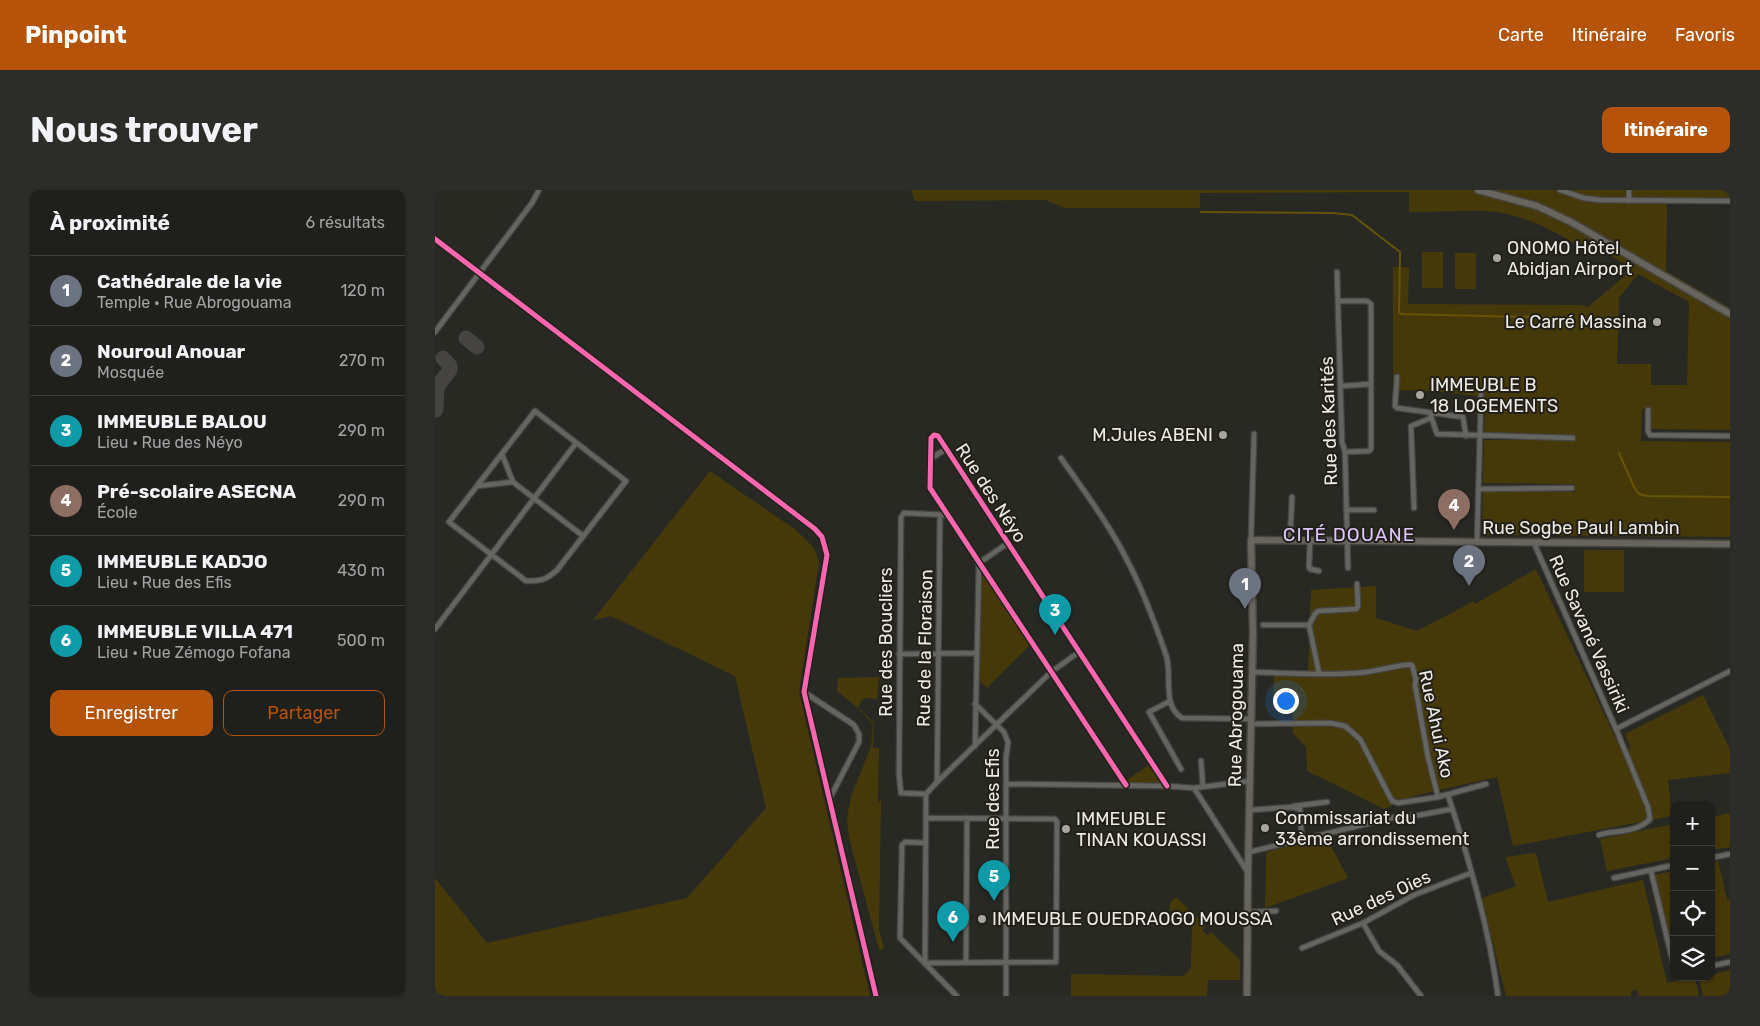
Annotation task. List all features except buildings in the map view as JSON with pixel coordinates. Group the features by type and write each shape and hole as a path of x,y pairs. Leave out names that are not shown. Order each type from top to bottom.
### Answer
{"street":[{"path":"435,332 532,203 539,190"},
{"path":"1479,190 1537,206 1571,222 1730,314"},
{"path":"1560,190 1600,200 1730,201"},
{"path":"1629,190 1629,200"},
{"path":"435,239 815,529 822,537 827,555 804,692 876,996"},
{"name":"Rue des Karités","path":"1337,272 1348,568"},
{"path":"1339,301 1367,300 1371,304 1371,449 1369,451 1345,452"},
{"path":"1397,377 1395,406 1397,408 1430,416 1463,417 1466,436"},
{"path":"1341,386 1371,384"},
{"path":"1477,542 1481,394"},
{"path":"1647,410 1648,431 1650,435 1730,436"},
{"path":"535,411 576,443 626,481 557,570 548,578 537,581 526,580 449,522 535,411"},
{"path":"1430,416 1437,434 1573,438"},
{"path":"1414,508 1411,426 1430,416"},
{"name":"Rue Abrogouama","path":"1247,996 1253,672 1251,540 1254,434"},
{"name":"Rue des Néyo","path":"1126,786 930,488 931,438 934,435 938,436 1167,786"},
{"path":"435,629 576,443"},
{"path":"930,459 946,449"},
{"path":"502,454 513,482 583,536"},
{"path":"1061,458 1128,561 1167,656 1170,701 1176,715 1182,718 1330,723 1345,726 1360,740 1392,801 1398,803 1448,795 1486,784"},
{"path":"477,486 513,482"},
{"path":"1479,489 1572,488"},
{"path":"1290,541 1292,497"},
{"path":"1346,510 1374,510"},
{"name":"Rue des Boucliers","path":"926,794 903,794 900,790 901,518 904,513 948,515"},
{"name":"Rue de la Floraison","path":"937,782 940,515"},
{"name":"Rue Sogbe Paul Lambin","path":"1251,540 1730,544"},
{"path":"1310,541 1309,568 1319,571"},
{"name":"Rue Savané Vassiriki","path":"1534,543 1616,728 1730,671"},
{"path":"975,746 979,563 1008,544"},
{"path":"1319,673 1309,625 1318,612 1356,609 1358,607 1357,584"},
{"path":"1263,626 1309,625"},
{"path":"925,963 926,794 1051,672 1079,652"},
{"path":"899,654 977,653"},
{"name":"Rue Ahui Ako","path":"1253,672 1347,674 1378,671 1406,664 1412,665 1428,757 1438,797"},
{"path":"804,692 854,725 859,734 859,742 830,798"},
{"path":"1170,701 1149,712 1181,769"},
{"name":"Rue des Efis","path":"975,704 1005,732 1008,742 1006,758 1006,996"},
{"path":"1599,835 1639,828 1650,819 1648,808 1616,728"},
{"path":"1201,761 1203,787"},
{"path":"1007,784 1193,788 1250,781"},
{"path":"1193,788 1248,872"},
{"path":"1448,795 1487,932 1497,996"},
{"path":"1250,810 1327,802"},
{"path":"1292,807 1300,809 1302,840"},
{"path":"1249,852 1396,817 1453,809"},
{"path":"925,963 1056,962 1057,822 1055,819 926,818"},
{"path":"966,963 967,818"},
{"path":"926,843 905,842 902,845 900,934 902,941 957,996"},
{"path":"1715,857 1730,854"},
{"path":"1614,878 1670,866"},
{"path":"1651,871 1670,950"},
{"name":"Rue des Oies","path":"1302,948 1363,923 1414,895 1471,873"},
{"path":"1248,912 1276,911"},
{"path":"1363,923 1379,951 1397,965 1421,996"},
{"path":"1715,965 1730,962"}],"shaded area":[{"path":"911,190 1730,190 1730,204 1667,204 1666,271 1730,308 1730,430 1650,429 1651,409 1642,409 1641,441 1730,442 1730,537 1482,535 1483,491 1575,492 1574,484 1483,483 1484,440 1575,440 1575,435 1484,434 1486,397 1432,391 1393,390 1393,267 1409,267 1408,304 1582,305 1588,307 1632,270 1586,238 1586,250 1538,224 1513,215 1500,213 1486,211 1409,212 1409,192 1200,193 1200,208 1065,208 1046,200 915,201","holes":["1638,274 1689,302 1687,385 1651,385 1651,364 1617,364 1619,298"]},
{"path":"1422,252 1443,252 1443,288 1422,288"},
{"path":"1455,253 1476,253 1476,289 1455,289"},
{"path":"710,471 796,530 814,548 819,562 799,692 870,996 435,996 435,878 487,943 687,898 766,808 735,676 611,616 593,620"},
{"path":"1584,550 1624,550 1624,592 1584,592"},
{"path":"980,568 1030,645 987,688 979,680"},
{"path":"1536,569 1622,752 1631,748 1625,734 1703,695 1730,749 1730,773 1668,780 1670,816 1513,846 1497,777 1413,796 1384,809 1307,771 1306,747 1293,733 1293,705 1273,703 1274,676 1308,674 1311,590 1376,586 1376,618 1417,631 1474,601 1475,604"},
{"path":"879,677 877,699 864,698 858,707 874,723 873,748 879,748 878,803 881,801 879,929 884,949 879,950 849,838 847,818 851,796 871,747 873,724 858,708 837,691 838,678"},
{"path":"1149,765 1160,782 1129,783 1127,780"},
{"path":"1730,813 1730,847 1715,849 1715,816"},
{"path":"1670,825 1670,859 1607,871 1600,839"},
{"path":"1326,837 1348,878 1265,908 1266,852"},
{"path":"1536,853 1548,902 1643,880 1667,983 1696,981 1699,996 1639,996 1637,990 1631,991 1631,996 1506,996 1482,898 1516,886 1505,857"},
{"path":"1718,861 1727,900 1730,899 1730,954 1715,957 1715,891 1715,862"},
{"path":"1670,872 1670,937 1654,875"},
{"path":"1177,898 1206,926 1202,930 1207,935 1211,932 1240,960 1240,980 1208,980 1207,996 1071,996 1071,974 1183,976 1188,972 1191,966 1192,920 1186,914 1174,913 1170,910 1170,904 1173,899"},
{"path":"1730,970 1730,996 1703,996 1700,981 1715,981 1715,974"}],"waterway":[{"path":"1201,212 1333,213 1352,215 1400,252 1399,312 1401,314 1574,318"},
{"path":"1619,453 1639,494 1647,496 1730,497"}],"taxiway":[{"path":"466,338 477,347"},
{"path":"436,410 437,387 450,370 450,366 443,358"}],"cycle path":[{"path":"435,239 815,529 822,537 827,555 804,692 876,996"},
{"path":"1126,785 930,488 931,438 934,435 938,436 1167,786"}],"place":[{"name":"ONOMO Hôtel Abidjan Airport","path":"1497,258"},
{"name":"Le Carré Massina","path":"1657,322"},
{"name":"IMMEUBLE B 18 LOGEMENTS","path":"1420,395"},
{"name":"M.Jules ABENI","path":"1223,435"},
{"name":"Pré-scolaire ASECNA","path":"1454,530"},
{"name":"Nouroul Anouar","path":"1469,586"},
{"name":"Cathédrale de la vie","path":"1245,609"},
{"name":"IMMEUBLE BALOU","path":"1055,635"},
{"name":"Commissariat du 33ème arrondissement","path":"1265,828"},
{"name":"IMMEUBLE TINAN KOUASSI","path":"1066,829"},
{"name":"IMMEUBLE KADJO","path":"994,901"},
{"name":"IMMEUBLE OUEDRAOGO MOUSSA","path":"982,919"},
{"name":"IMMEUBLE VILLA 471","path":"953,942"}],"district":[{"name":"CITÉ DOUANE","path":"1349,534"}]}
